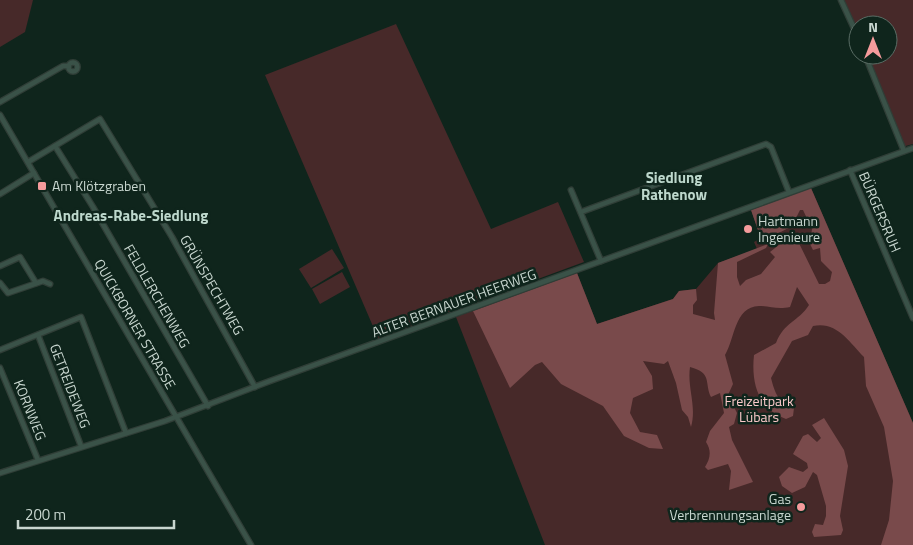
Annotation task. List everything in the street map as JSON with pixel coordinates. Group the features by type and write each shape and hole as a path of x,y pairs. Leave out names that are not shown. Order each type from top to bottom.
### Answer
{"street":[{"path":"841,0 848,16"},
{"path":"869,65 904,151"},
{"path":"0,102 58,69 69,66"},
{"name":"QUICKBORNER STRASSE","path":"0,115 251,545"},
{"name":"GRÜNSPECHTWEG","path":"55,146 100,119 172,237 255,387"},
{"path":"581,212 766,144 771,146 789,192"},
{"path":"28,162 55,146"},
{"name":"FELDLERCHENWEG","path":"55,146 93,207 208,406"},
{"name":"ALTER BERNAUER HEERWEG","path":"0,473 208,406 255,387 913,148"},
{"name":"BÜRGERSRUH","path":"850,170 913,318"},
{"path":"0,194 34,173"},
{"path":"571,190 601,261"},
{"path":"0,266 20,256 36,283"},
{"path":"0,283 8,293 43,281 50,284"},
{"path":"0,350 81,316 126,433"},
{"name":"GETREIDEWEG","path":"38,335 81,446"},
{"name":"KORNWEG","path":"0,368 38,460"}],"green space":[{"path":"0,0 33,0 25,32 0,47"},
{"path":"841,0 913,0 913,144 902,147 868,65 898,65 898,15 848,15 848,17"},
{"path":"396,24 491,229 558,202 584,262 378,338 265,75"},
{"name":"Freizeitpark Lübars","path":"811,188 913,423 913,545 545,545 456,317 577,273 597,324 673,299 679,291 696,289 718,263 757,249 754,242 761,238 751,210"},
{"path":"332,249 344,268 311,288 299,269"},
{"path":"342,272 350,287 320,304 312,289"}],"shaded area":[{"path":"811,188 913,423 913,545 881,545 889,520 893,481 884,427 866,386 864,357 848,339 836,330 821,325 813,326 808,335 792,341 771,378 778,397 784,403 794,408 793,416 786,419 776,415 758,394 755,385 754,355 776,343 787,326 805,311 809,305 797,287 790,307 759,306 745,312 736,325 725,355 733,384 728,395 737,413 734,424 729,427 732,440 753,482 729,490 731,471 728,464 708,470 705,467 710,455 706,442 710,431 724,413 720,393 711,397 705,375 702,372 690,367 689,375 693,404 691,427 688,417 682,410 676,383 668,361 664,364 643,361 652,376 653,389 633,398 630,413 640,432 657,435 663,449 649,448 624,436 603,406 561,384 542,362 535,365 510,388 473,311 577,273 597,324 673,299 679,291 696,289 697,300 693,305 693,314 715,320 718,263 768,244 766,248 737,262 737,277 740,286 746,280 761,274 775,257 770,252 794,233 819,284 825,284 830,281 832,272 821,261 820,248 813,250 810,244 812,229 803,210 800,210 792,226 779,233 771,243 761,239 751,210"},
{"path":"824,418 844,450 848,466 840,516 843,530 841,535 814,537 812,532 815,524 823,525 826,516 826,506 817,475 813,472 805,487 792,493 782,486 779,477 789,467 803,472 808,468 807,463 793,454 803,436 808,434 817,442 821,438 812,425"}],"place":[{"name":"Am Klötzgraben","path":"42,186"},
{"name":"Hartmann Ingenieure","path":"748,229"},
{"name":"Gas Verbrennungsanlage","path":"801,507"}],"district":[{"name":"Siedlung Rathenow","path":"674,186"},
{"name":"Andreas-Rabe-Siedlung","path":"131,216"}]}
